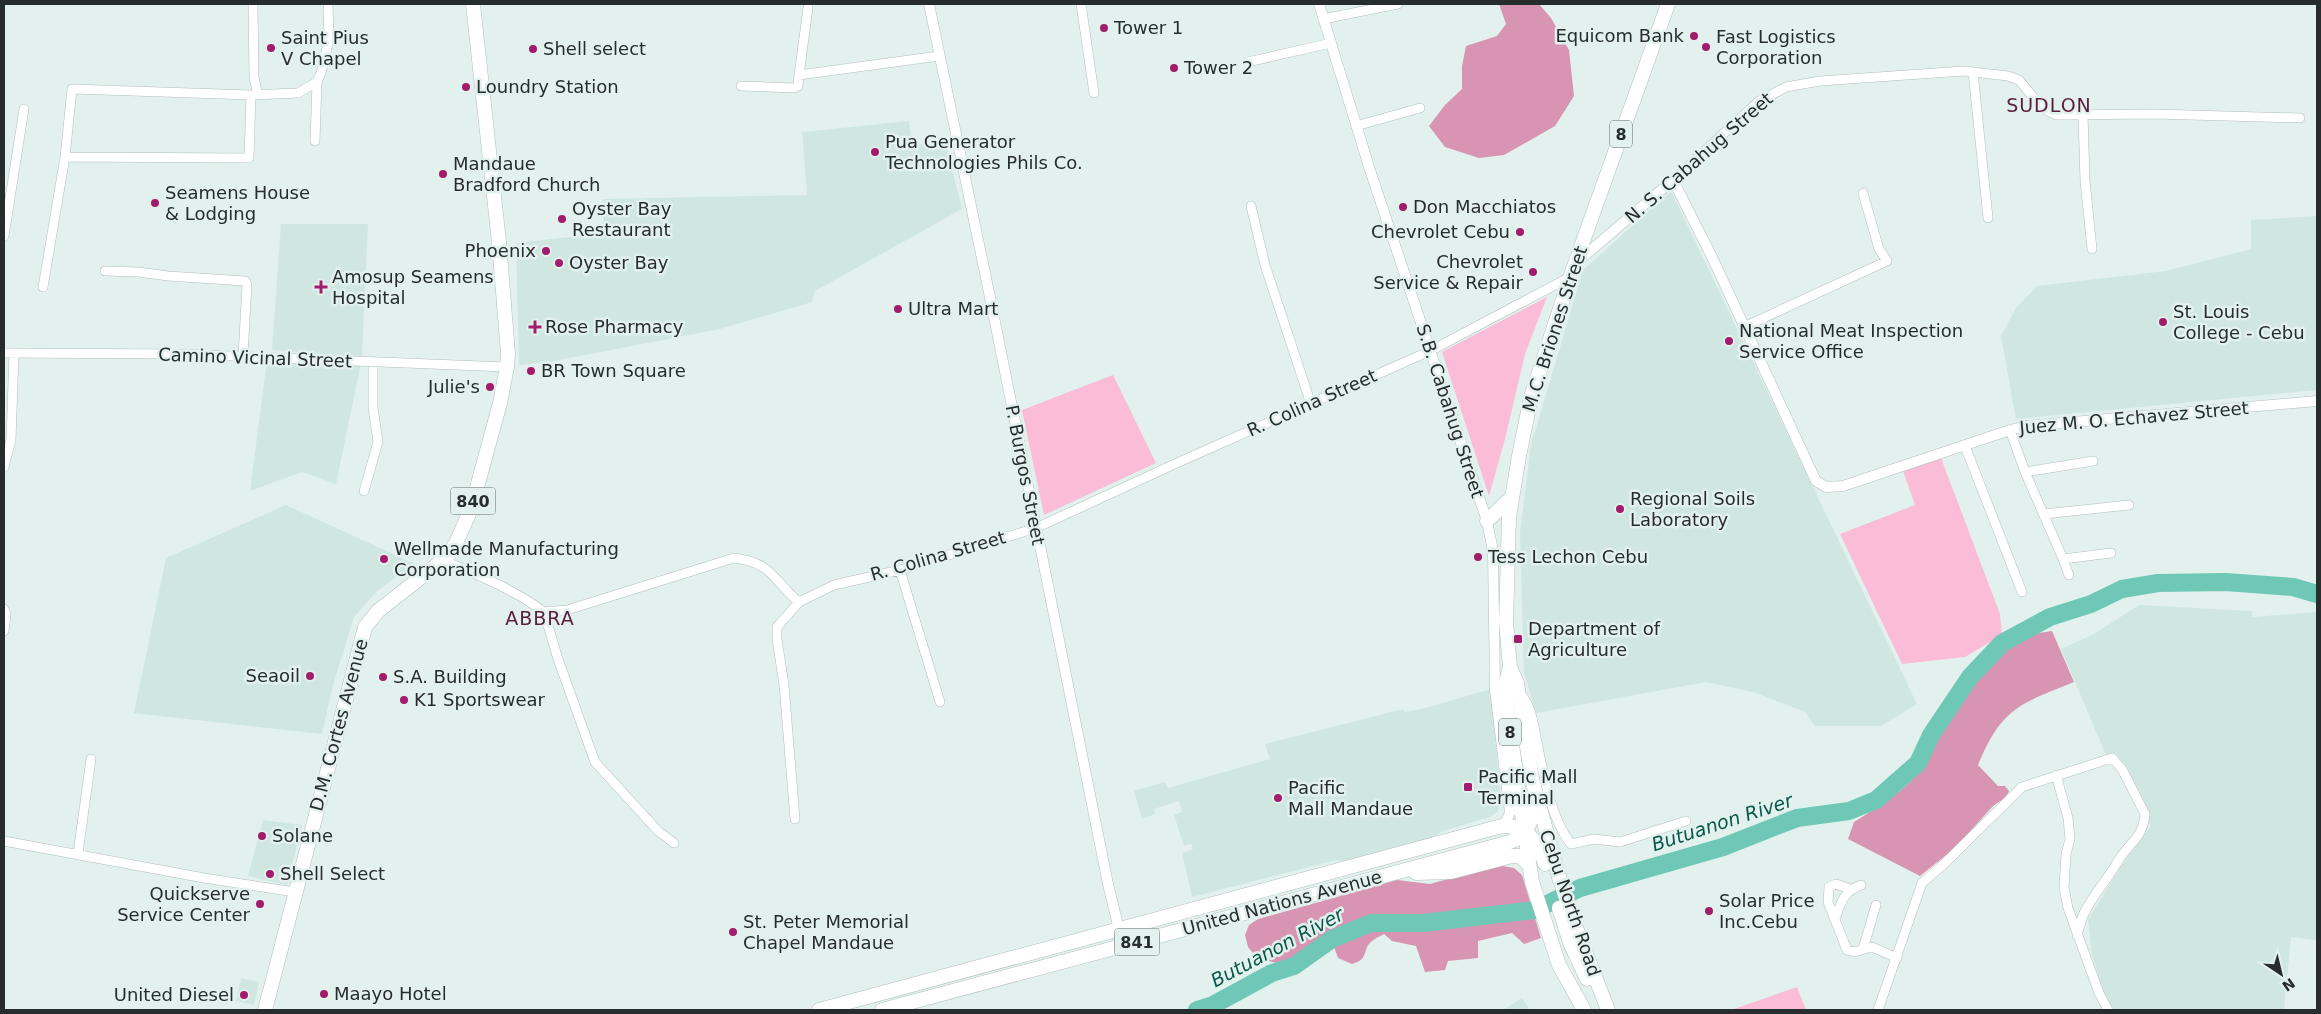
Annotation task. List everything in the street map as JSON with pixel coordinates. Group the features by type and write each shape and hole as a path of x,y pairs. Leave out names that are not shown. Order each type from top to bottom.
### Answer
{"main road":[{"name":"D.M. Cortes Avenue","path":"264,1010 365,626 378,611 443,560 456,543 471,510 500,403 508,354 499,242 473,4"},
{"name":"M.C. Briones Street","path":"1536,795 1518,690 1510,667 1505,607 1512,497 1531,397 1572,271 1668,4"},
{"path":"1486,521 1512,497"},
{"name":"M.C. Briones Street","path":"1510,667 1504,690 1530,865"},
{"path":"1525,831 1533,815 1536,795"},
{"name":"Cebu North Road","path":"1536,795 1554,875 1572,932 1608,1010"},
{"path":"1498,827 1511,826 1525,831 1540,848 1554,875"},
{"name":"United Nations Avenue","path":"819,1010 1498,827"},
{"name":"United Nations Avenue","path":"882,1010 1510,842 1519,838 1525,831"},
{"path":"1393,873 1451,872 1514,856 1520,856 1530,865"},
{"name":"Cebu North Road","path":"1530,865 1532,882 1562,972 1584,1010"},
{"path":"1572,932 1583,972 1604,1010"}],"street":[{"path":"65,157 249,158 255,95 252,4"},
{"path":"315,141 317,82 329,40 328,4"},
{"name":"P. Burgos Street","path":"929,4 992,302 1036,528 1122,946"},
{"path":"1081,4 1094,93"},
{"name":"S.B. Cabahug Street","path":"1318,4 1356,126 1486,521 1493,551 1496,690 1510,814 1506,821 1498,827"},
{"path":"1323,19 1398,4"},
{"path":"742,86 794,88 798,86 808,8"},
{"path":"1248,62 1331,43"},
{"path":"799,75 939,56"},
{"path":"1973,72 1988,218"},
{"name":"N. S. Cabahug Street","path":"1572,271 1758,102 1786,86 1901,74 1973,72 2019,80 2043,109 2056,115 2300,118"},
{"path":"43,287 65,157 72,89 255,95 298,93 317,82"},
{"path":"1356,126 1420,108"},
{"path":"4,236 24,109"},
{"path":"2083,115 2085,181 2092,248"},
{"name":"Juez M. O. Echavez Street","path":"1672,180 1744,327 1816,481 1821,485 1831,488 1843,486 2026,426 2317,401"},
{"path":"1744,327 1887,261 1879,248 1863,193"},
{"path":"1251,206 1265,265 1311,404"},
{"path":"104,271 245,281 247,284 243,356"},
{"name":"R. Colina Street","path":"799,602 834,585 900,570 1036,528 1430,351 1572,271"},
{"name":"Camino Vicinal Street","path":"4,353 243,356 507,367"},
{"path":"4,467 11,440 8,384 14,353"},
{"path":"364,491 378,442 373,408 373,362"},
{"path":"2010,430 2025,472 2063,559 2068,575"},
{"path":"1965,446 2022,592"},
{"path":"2025,472 2093,462"},
{"path":"2044,514 2129,505"},
{"path":"2063,559 2110,553"},
{"path":"544,612 567,610 734,558 753,560 767,569 799,602 777,627 784,685 795,819"},
{"path":"443,560 506,589 531,602 544,612 555,651 595,762 658,831 674,842"},
{"path":"900,570 940,702"},
{"path":"4,609 6,615 4,631"},
{"path":"1518,690 1530,707 1546,784 1564,836 1571,844 1594,839 1620,842 1686,821"},
{"path":"1878,1010 1922,883 2022,787 2112,758 2122,769 2144,814 2138,837 2123,854 2114,871 2090,903 2076,935"},
{"path":"78,853 91,760"},
{"path":"2056,775 2068,818 2070,839 2066,854 2064,888 2068,908 2098,993 2108,1010"},
{"path":"4,840 204,878 295,892"},
{"path":"1861,886 1850,889 1836,884 1829,887 1828,902 1848,950 1854,952 1872,947 1897,958"},
{"path":"1835,919 1840,904 1850,889"},
{"path":"1863,949 1876,906"}],"shaded area":[{"path":"1499,4 1539,4 1551,18 1569,50 1574,96 1555,126 1504,155 1479,158 1445,147 1429,126 1445,105 1462,89 1462,66 1466,46 1497,36 1506,24"},
{"path":"909,121 912,146 945,140 962,209 815,291 812,302 720,329 554,361 519,365 516,243 604,233 603,199 807,195 802,132"},
{"path":"1671,191 1917,704 1881,726 1815,726 1805,712 1753,692 1706,682 1536,713 1524,672 1520,533 1531,445 1583,270"},
{"name":"St. Louis College - Cebu","path":"2317,216 2317,390 2016,419 2001,336 2016,308 2037,286 2166,271 2251,249 2251,220"},
{"name":"Amosup Seamens Hospital","path":"281,224 368,224 362,357 272,350"},
{"path":"1547,297 1525,354 1505,439 1489,496 1442,352"},
{"path":"267,359 361,363 336,484 302,472 250,491"},
{"path":"1113,375 1156,463 1044,515 1022,410"},
{"path":"1941,458 2000,614 2002,635 1965,657 1902,664 1840,534 1915,505 1903,471"},
{"path":"286,505 415,564 377,591 354,617 333,685 322,734 134,713 166,558"},
{"path":"2139,605 2252,611 2252,617 2317,612 2317,940 2291,937 2284,1010 2114,1010 2104,994 2092,954 2088,919 2127,857 2151,826 2116,753 2106,755 2061,649 2094,634"},
{"path":"2052,631 2074,682 2040,696 2015,710 1996,731 1978,765 1998,786 2005,786 2009,791 2006,797 1993,806 1956,847 1920,876 1848,839 1854,822 1892,797 1917,774 1924,765 1936,737 1951,711 1975,677 1993,657 2007,645 2019,639"},
{"name":"Pacific Mall Mandaue","path":"1491,689 1501,803 1497,812 1490,817 1443,831 1431,839 1355,862 1336,860 1192,897 1182,853 1193,849 1191,844 1184,846 1174,815 1182,812 1179,801 1154,809 1155,814 1142,819 1134,791 1165,782 1168,788 1270,759 1265,744 1403,709 1405,712 1422,709"},
{"path":"263,820 302,825 287,885 248,876"},
{"path":"1497,865 1514,868 1522,875 1541,938 1524,944 1512,933 1478,941 1478,958 1448,961 1445,970 1425,972 1416,946 1392,941 1384,934 1374,939 1367,947 1362,958 1352,964 1338,958 1334,947 1327,944 1284,965 1257,958 1248,947 1245,935 1249,925 1258,919 1397,880 1430,884"},
{"path":"241,978 259,982 254,1005 236,1001"},
{"path":"1797,987 1806,1010 1731,1010"},
{"path":"1522,998 1530,1010 1503,1010"}],"waterway":[{"name":"Butuanon River","path":"1197,1010 1213,1005 1272,973 1294,966 1332,939 1371,923 1423,923 1535,910 1580,888 1723,847 1797,818 1849,811 1876,800 1918,763 1931,735 1970,677 2002,643 2050,617 2091,604 2122,589 2158,583 2226,582 2293,587 2317,594"}],"place":[{"name":"Tower 1","path":"1104,28"},
{"name":"Equicom Bank","path":"1694,36"},
{"name":"Fast Logistics Corporation","path":"1706,47"},
{"name":"Saint Pius V Chapel","path":"271,48"},
{"name":"Shell select","path":"533,49"},
{"name":"Tower 2","path":"1174,68"},
{"name":"Loundry Station","path":"466,87"},
{"name":"Pua Generator Technologies Phils Co.","path":"875,152"},
{"name":"Mandaue Bradford Church","path":"443,174"},
{"name":"Seamens House & Lodging","path":"155,203"},
{"name":"Don Macchiatos","path":"1403,207"},
{"name":"Oyster Bay Restaurant","path":"562,219"},
{"name":"Chevrolet Cebu","path":"1520,232"},
{"name":"Phoenix","path":"546,251"},
{"name":"Oyster Bay","path":"559,263"},
{"name":"Chevrolet Service & Repair","path":"1533,272"},
{"name":"Amosup Seamens Hospital","path":"321,287"},
{"name":"Ultra Mart","path":"898,309"},
{"name":"St. Louis College - Cebu","path":"2163,322"},
{"name":"Rose Pharmacy","path":"535,327"},
{"name":"National Meat Inspection Service Office","path":"1729,341"},
{"name":"BR Town Square","path":"531,371"},
{"name":"Julie's","path":"490,387"},
{"name":"Regional Soils Laboratory","path":"1620,509"},
{"name":"Tess Lechon Cebu","path":"1478,557"},
{"name":"Wellmade Manufacturing Corporation","path":"384,559"},
{"name":"Department of Agriculture","path":"1518,639"},
{"name":"Seaoil","path":"310,676"},
{"name":"S.A. Building","path":"383,677"},
{"name":"K1 Sportswear","path":"404,700"},
{"name":"Pacific Mall Terminal","path":"1468,787"},
{"name":"Pacific Mall Mandaue","path":"1278,798"},
{"name":"Solane","path":"262,836"},
{"name":"Shell Select","path":"270,874"},
{"name":"Quickserve Service Center","path":"260,904"},
{"name":"Solar Price Inc.Cebu","path":"1709,911"},
{"name":"St. Peter Memorial Chapel Mandaue","path":"733,932"},
{"name":"Maayo Hotel","path":"324,994"},
{"name":"United Diesel","path":"244,995"}],"district":[{"name":"SUDLON","path":"2049,105"},
{"name":"ABBRA","path":"540,618"}]}
